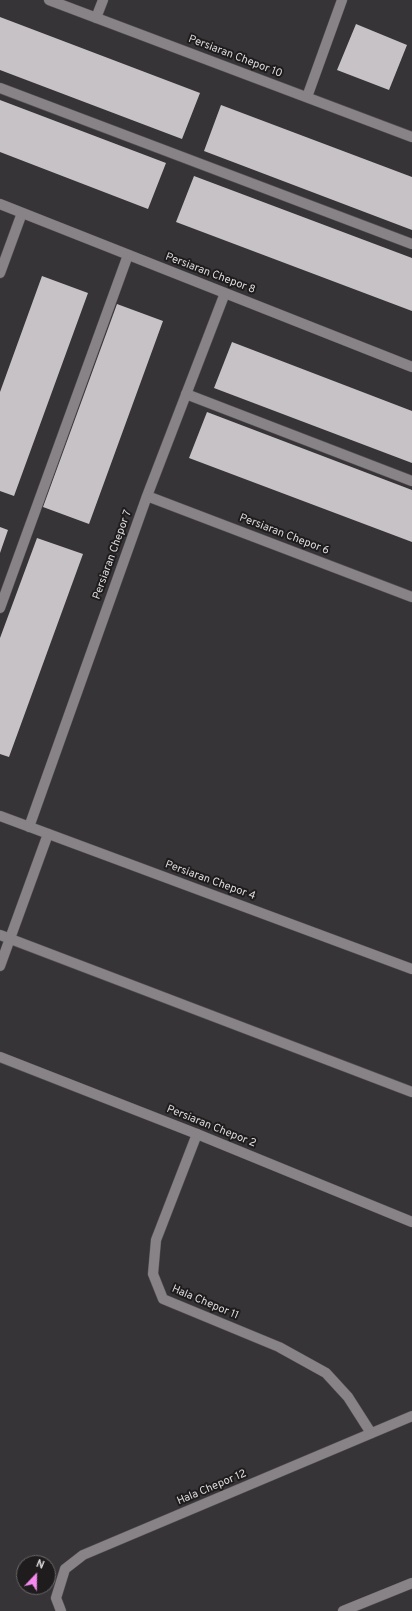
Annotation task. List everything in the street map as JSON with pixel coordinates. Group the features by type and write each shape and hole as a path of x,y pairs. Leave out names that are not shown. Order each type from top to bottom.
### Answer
{"street":[{"name":"Persiaran Chepor 10","path":"49,0 412,137"},
{"path":"96,18 103,0"},
{"path":"307,97 342,0"},
{"path":"0,88 412,244"},
{"name":"Persiaran Chepor 8","path":"0,204 412,367"},
{"path":"0,273 22,213"},
{"path":"0,608 128,255"},
{"name":"Persiaran Chepor 7","path":"29,826 147,496 226,293"},
{"path":"186,394 412,481"},
{"name":"Persiaran Chepor 6","path":"147,496 412,597"},
{"name":"Persiaran Chepor 4","path":"0,816 412,969"},
{"path":"0,966 48,834"},
{"path":"0,934 412,1092"},
{"name":"Persiaran Chepor 2","path":"0,1057 197,1134 412,1222"},
{"name":"Hala Chepor 11","path":"197,1134 156,1240 153,1274 163,1299 280,1346 326,1373 348,1398 371,1433"},
{"name":"Hala Chepor 12","path":"61,1611 56,1598 65,1569 83,1555 412,1416"},
{"path":"343,1611 412,1583"}],"building":[{"path":"0,17 200,93 182,139 0,70"},
{"path":"356,24 407,45 389,90 337,70"},
{"path":"0,100 166,163 148,209 0,152"},
{"path":"221,105 412,177 412,230 204,151"},
{"path":"194,176 412,258 412,311 176,222"},
{"path":"42,276 88,293 14,496 0,491 0,392"},
{"path":"117,304 163,321 89,524 43,507"},
{"path":"232,342 412,411 412,463 214,388"},
{"path":"207,412 412,490 412,542 189,458"},
{"path":"0,527 8,530 0,553"},
{"path":"37,538 83,554 9,757 0,754 0,638"}]}
